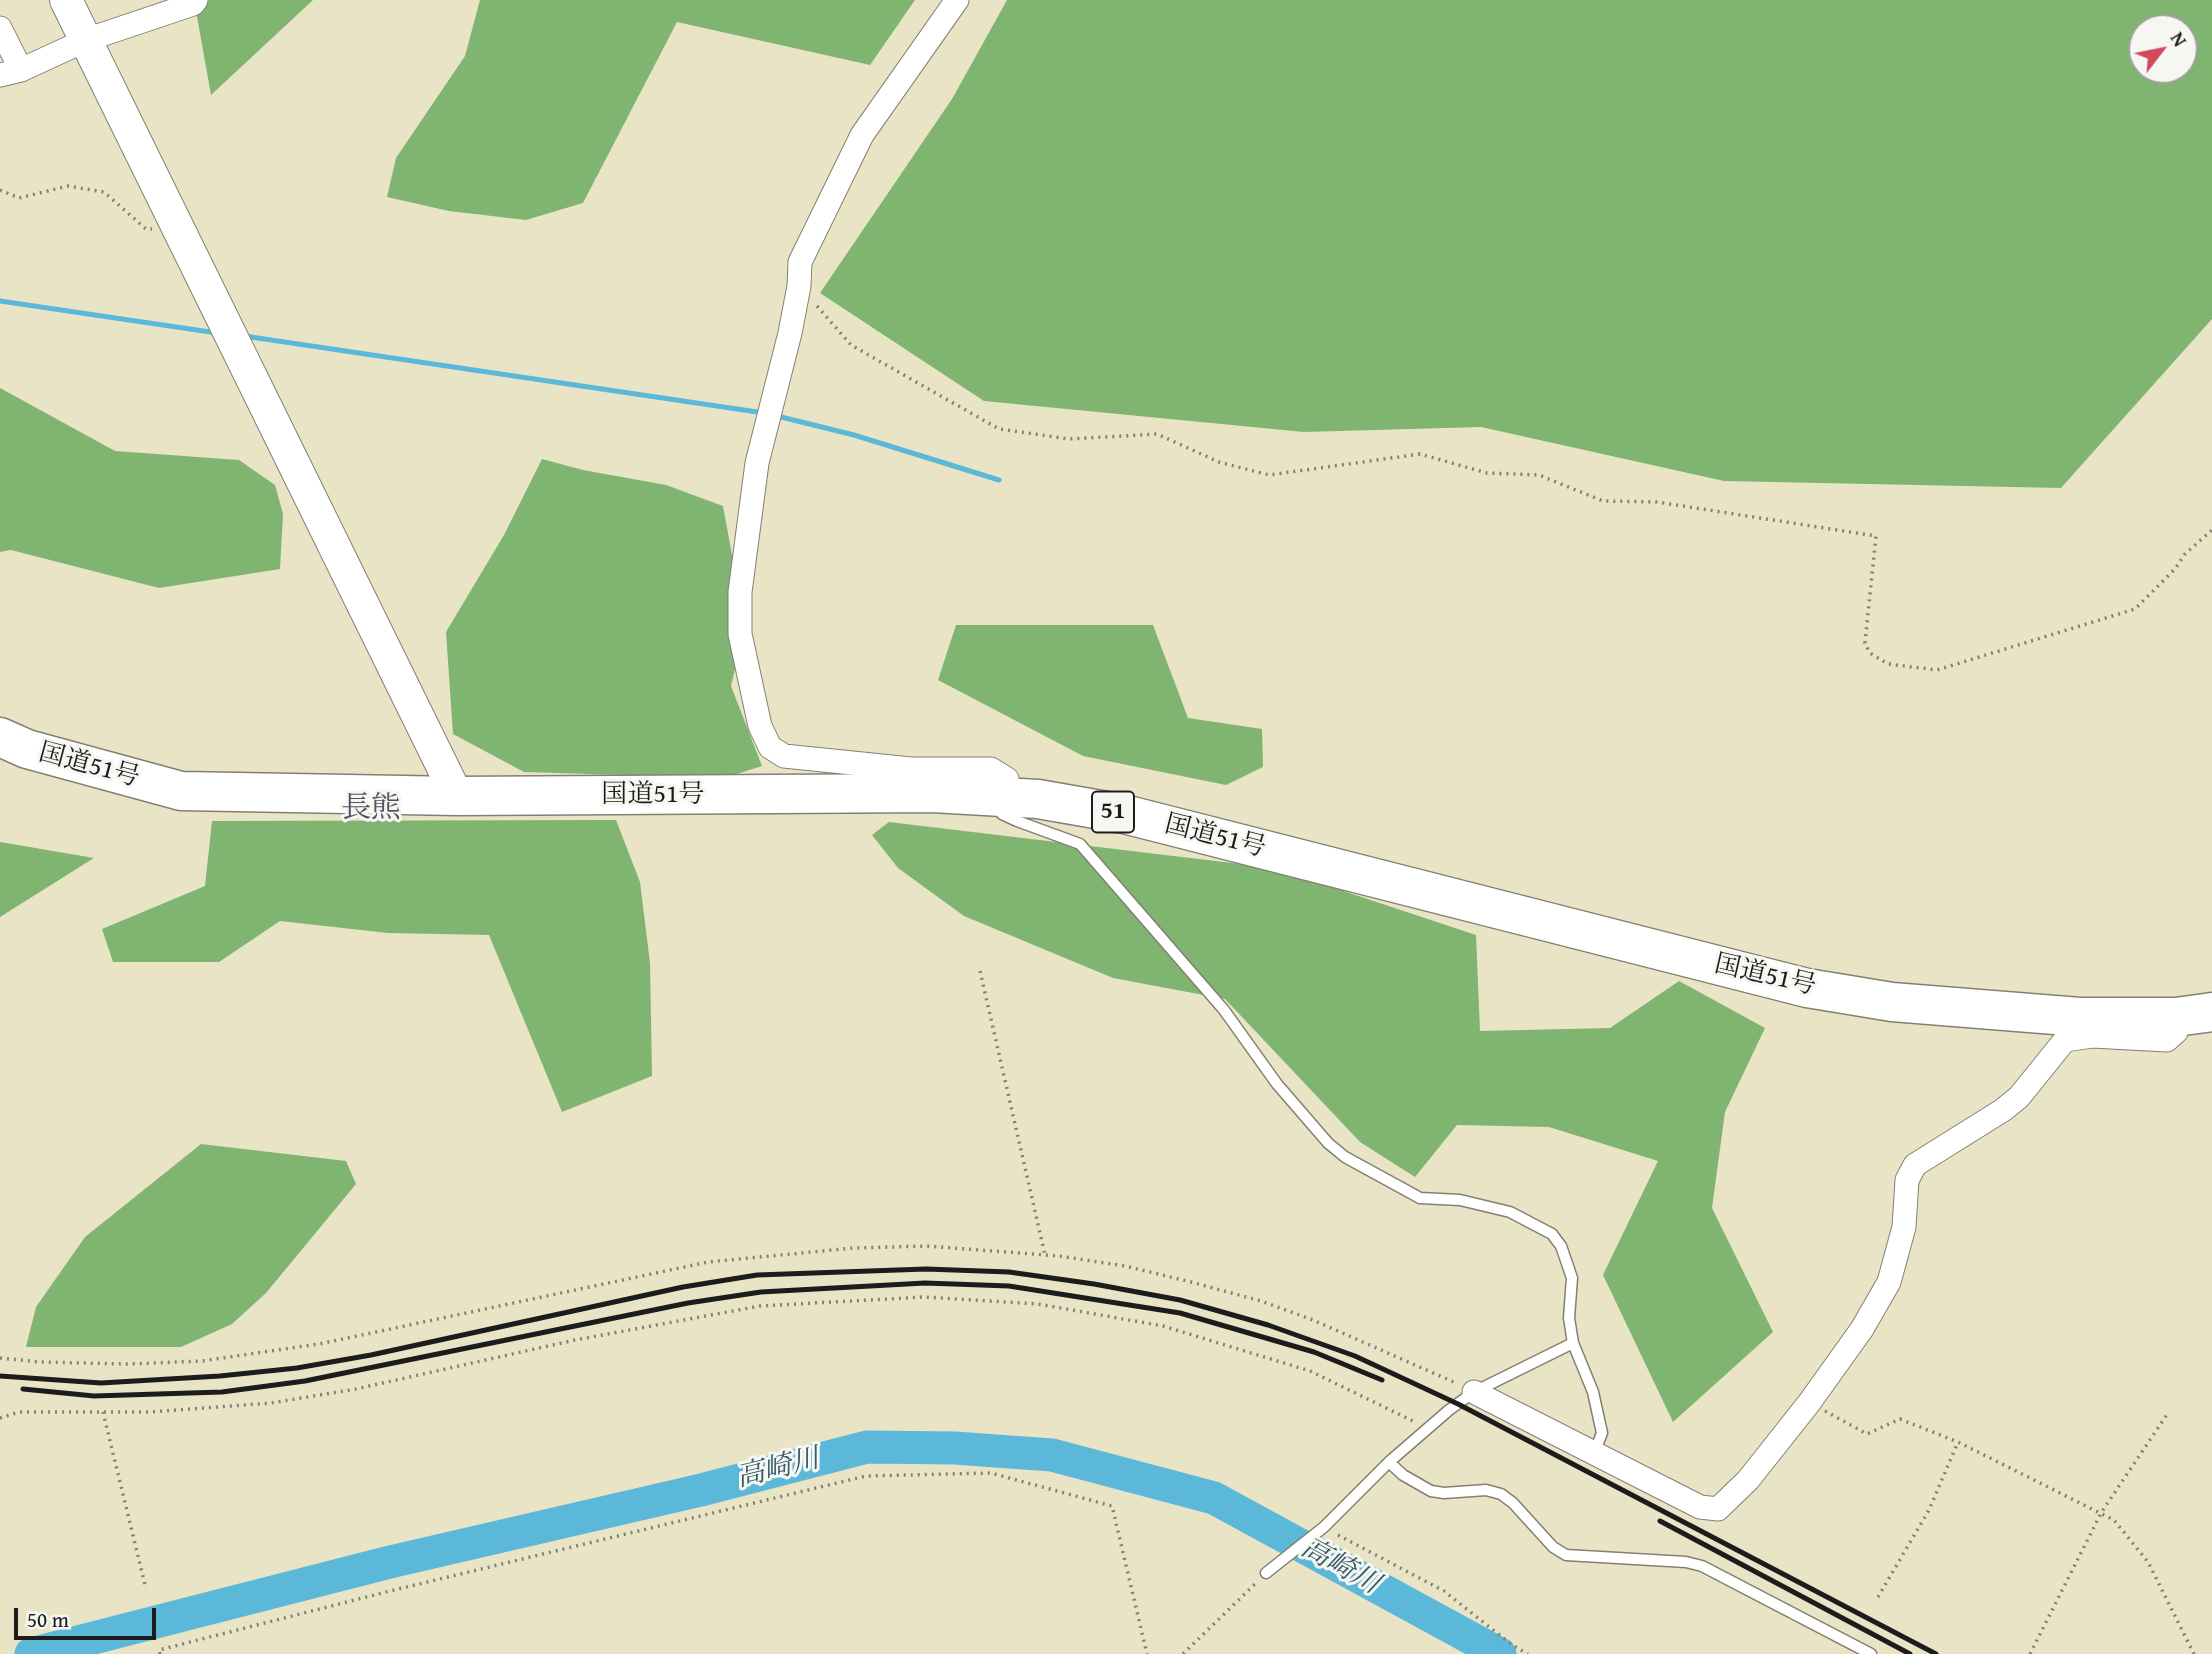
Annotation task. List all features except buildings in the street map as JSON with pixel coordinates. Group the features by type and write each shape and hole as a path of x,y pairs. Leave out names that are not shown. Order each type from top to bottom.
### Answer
{"highway":[{"name":"国道51号","path":"0,737 27,749 181,791 457,796 932,793 1038,799 1124,814 1807,988 1892,1002 1971,1010 2080,1017 2194,1014"}],"street":[{"path":"66,0 457,796"},
{"path":"0,28 10,73 86,40 194,4 196,0"},
{"path":"957,0 862,135 800,262 799,286 757,463 740,592 740,635 760,726 770,747 784,756 911,769 991,769 1007,779 1003,797"},
{"path":"1474,1392 1700,1507 1718,1509 1748,1480 1809,1403 1862,1329 1889,1282 1903,1227 1907,1180 1914,1165 2003,1110 2018,1097 2065,1040 2092,1036 2167,1040 2194,1014"}],"lane":[{"path":"1003,797 998,810 1002,814 1072,841 1089,854 1224,1010 1277,1084 1328,1143 1345,1157 1420,1198 1460,1200 1510,1212 1552,1234 1561,1247 1572,1278 1569,1318 1573,1343 1593,1392 1602,1433 1594,1453"},
{"path":"1266,1573 1324,1527 1426,1429 1474,1392 1573,1343"},
{"path":"1389,1462 1404,1475 1432,1491 1444,1493 1486,1490 1501,1494 1513,1503 1553,1547 1566,1555 1686,1562 1702,1566 1871,1654"}],"path":[{"path":"0,190 19,198 68,186 104,192 146,229 178,229"},
{"path":"799,286 850,345 999,429 1069,439 1157,434 1219,462 1269,475 1420,454 1487,473 1539,475 1603,501 1657,502 1876,536 1865,643 1870,653 1888,664 1937,670 2135,609 2175,569 2185,554 2212,530"},
{"path":"980,971 1045,1255"},
{"path":"0,1358 103,1363 202,1361 319,1344 722,1261 853,1248 927,1246 1045,1255 1125,1266 1261,1301 1401,1356 1474,1392"},
{"path":"0,1418 19,1412 149,1412 257,1404 356,1389 575,1340 760,1306 924,1297 1038,1304 1163,1326 1310,1371 1371,1399 1426,1429"},
{"path":"1809,1403 1867,1434 1900,1419 1958,1442 2114,1520 2148,1562 2194,1654"},
{"path":"103,1412 146,1589"},
{"path":"2030,1654 2101,1513 2168,1413"},
{"path":"1878,1597 1929,1510 1958,1442"},
{"path":"160,1654 159,1650 365,1598 866,1476 991,1473 1112,1506 1147,1654"},
{"path":"1324,1527 1444,1591 1512,1645 1528,1654"},
{"path":"1183,1654 1266,1573"}],"green space":[{"path":"194,0 313,0 211,95"},
{"path":"480,0 915,0 870,65 677,22 583,203 526,220 449,211 387,197 396,158 465,56"},
{"path":"1007,0 2212,0 2212,319 2061,488 1724,481 1481,427 1304,432 984,401 820,293 952,99"},
{"path":"0,388 115,451 239,460 275,485 283,514 280,569 159,588 11,550 0,552"},
{"path":"542,459 583,470 666,485 723,506 745,626 731,686 762,766 724,778 524,772 453,734 446,632 504,535"},
{"path":"956,625 1153,625 1188,718 1262,729 1263,767 1226,785 1083,756 938,680"},
{"path":"616,820 640,882 650,963 652,1076 562,1112 489,935 388,933 280,921 219,962 113,962 102,929 205,886 212,821"},
{"path":"889,822 1274,868 1476,935 1480,1031 1610,1028 1679,981 1765,1028 1725,1112 1712,1208 1773,1332 1673,1422 1603,1275 1658,1161 1549,1127 1457,1125 1415,1177 1360,1142 1225,999 1113,978 964,916 898,868 872,835"},
{"path":"0,842 94,858 0,917"},
{"path":"201,1144 346,1161 356,1184 266,1293 232,1324 181,1347 26,1347 36,1307 85,1237"}],"waterway":[{"path":"0,301 217,333"},
{"path":"244,336 764,413"},
{"path":"773,415 854,435 999,480"},
{"name":"高崎川","path":"31,1654 390,1562 701,1490 867,1447 955,1448 1052,1455 1214,1498 1500,1654"}],"railway":[{"path":"0,1376 101,1383 220,1376 297,1368 371,1355 683,1287 757,1275 926,1269 1009,1272 1094,1284 1180,1300 1268,1325 1355,1356 1458,1404 1936,1654"},
{"path":"23,1389 94,1396 222,1392 305,1381 688,1303 761,1292 925,1283 1009,1286 1180,1313 1314,1352 1382,1380"},
{"path":"1660,1521 1910,1654"}],"district":[{"name":"長熊","path":"371,809"}]}
